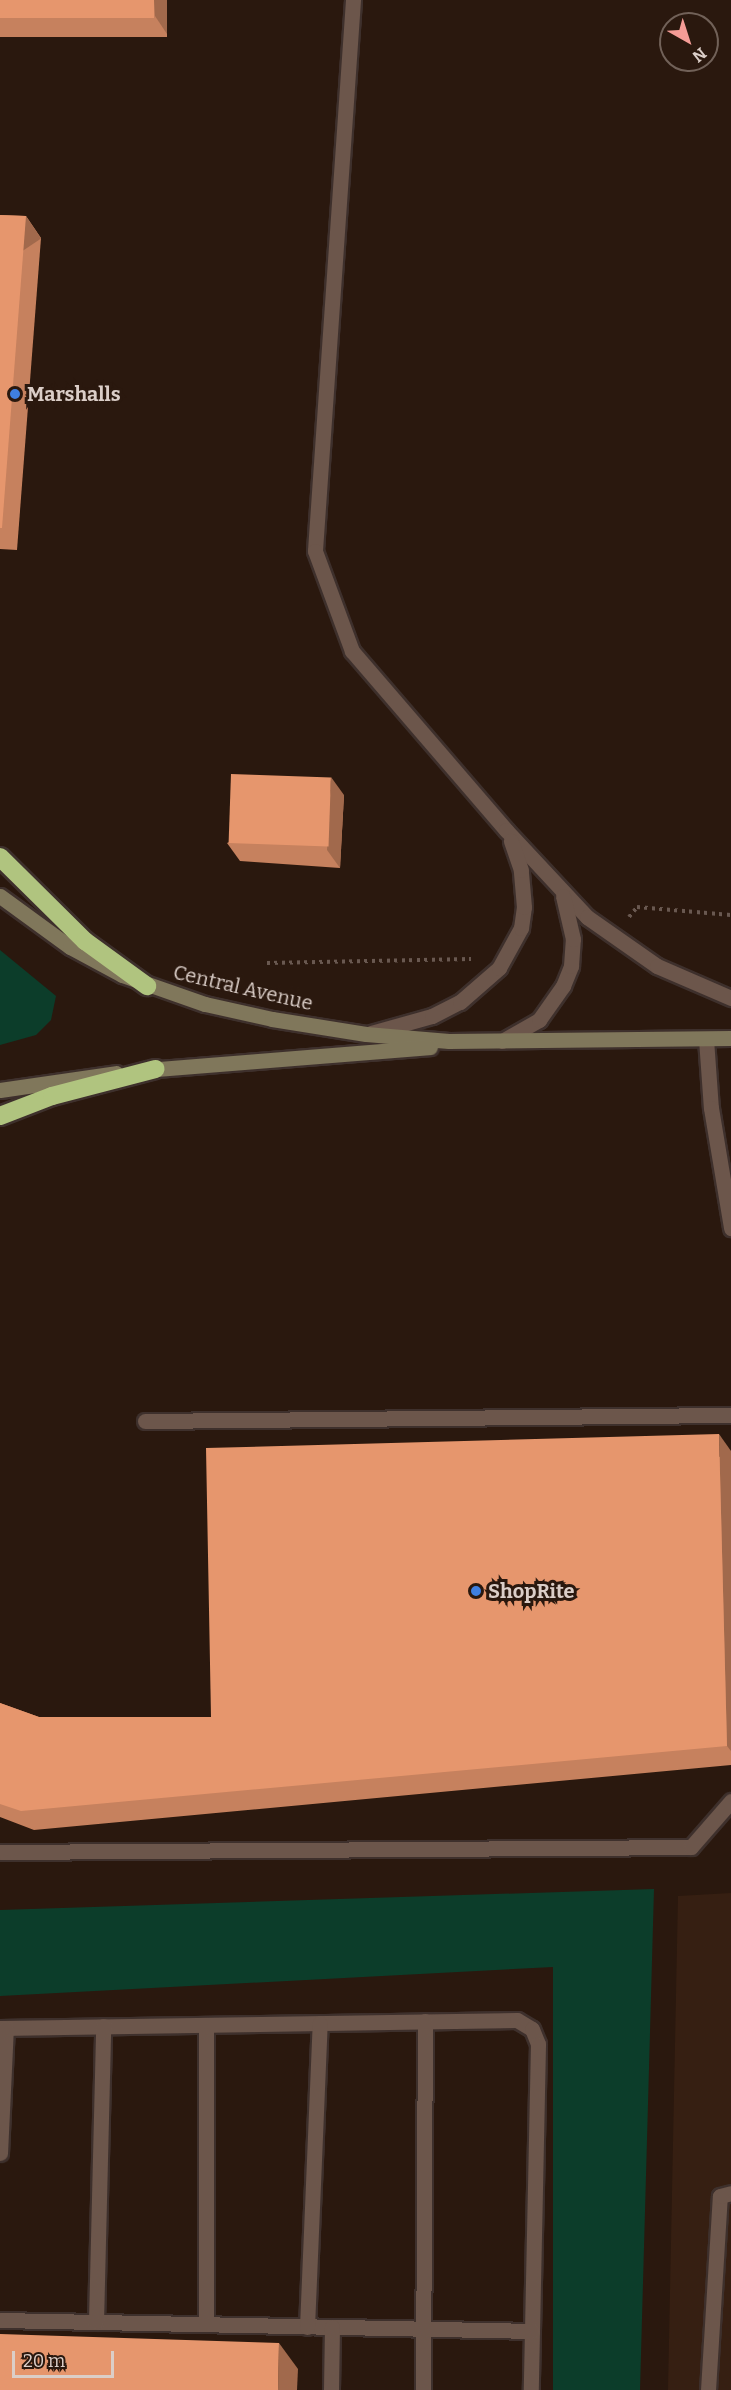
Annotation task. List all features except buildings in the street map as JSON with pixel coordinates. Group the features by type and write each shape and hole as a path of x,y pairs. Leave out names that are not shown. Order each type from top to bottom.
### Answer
{"highway":[{"path":"0,856 85,941 147,986"},
{"path":"0,1116 52,1096 156,1069"}],"main road":[{"name":"Central Avenue","path":"0,896 70,947 147,986 236,1011 366,1034 502,1041 731,1038"},
{"name":"Central Avenue","path":"0,1090 156,1069 502,1041"}],"lane":[{"path":"353,0 315,551 352,651 560,891 628,948 657,966 731,998"},
{"path":"366,1034 450,1007 482,987 499,968 521,928 524,907 521,870 506,830"},
{"path":"502,1041 539,1020 563,986 571,966 573,939 560,891"},
{"path":"706,1039 711,1108 731,1228"},
{"path":"145,1421 731,1415"},
{"path":"0,1852 691,1847 731,1801"},
{"path":"0,2154 3,2028 517,2020 532,2030 538,2044 531,2390"},
{"path":"423,2390 425,2021"},
{"path":"307,2327 320,2023"},
{"path":"206,2025 206,2324"},
{"path":"96,2322 103,2026"},
{"path":"708,2390 720,2196 731,2193"},
{"path":"0,2320 532,2331"},
{"path":"331,2390 332,2327"}],"shaded area":[{"path":"731,1893 731,2390 668,2390 678,1896"}],"green space":[{"path":"0,950 56,996 51,1020 36,1035 0,1045"},
{"path":"654,1889 640,2390 553,2390 553,1967 0,1996 0,1910"}],"place":[{"name":"Marshalls","path":"15,394"},
{"name":"ShopRite","path":"476,1591"}]}
